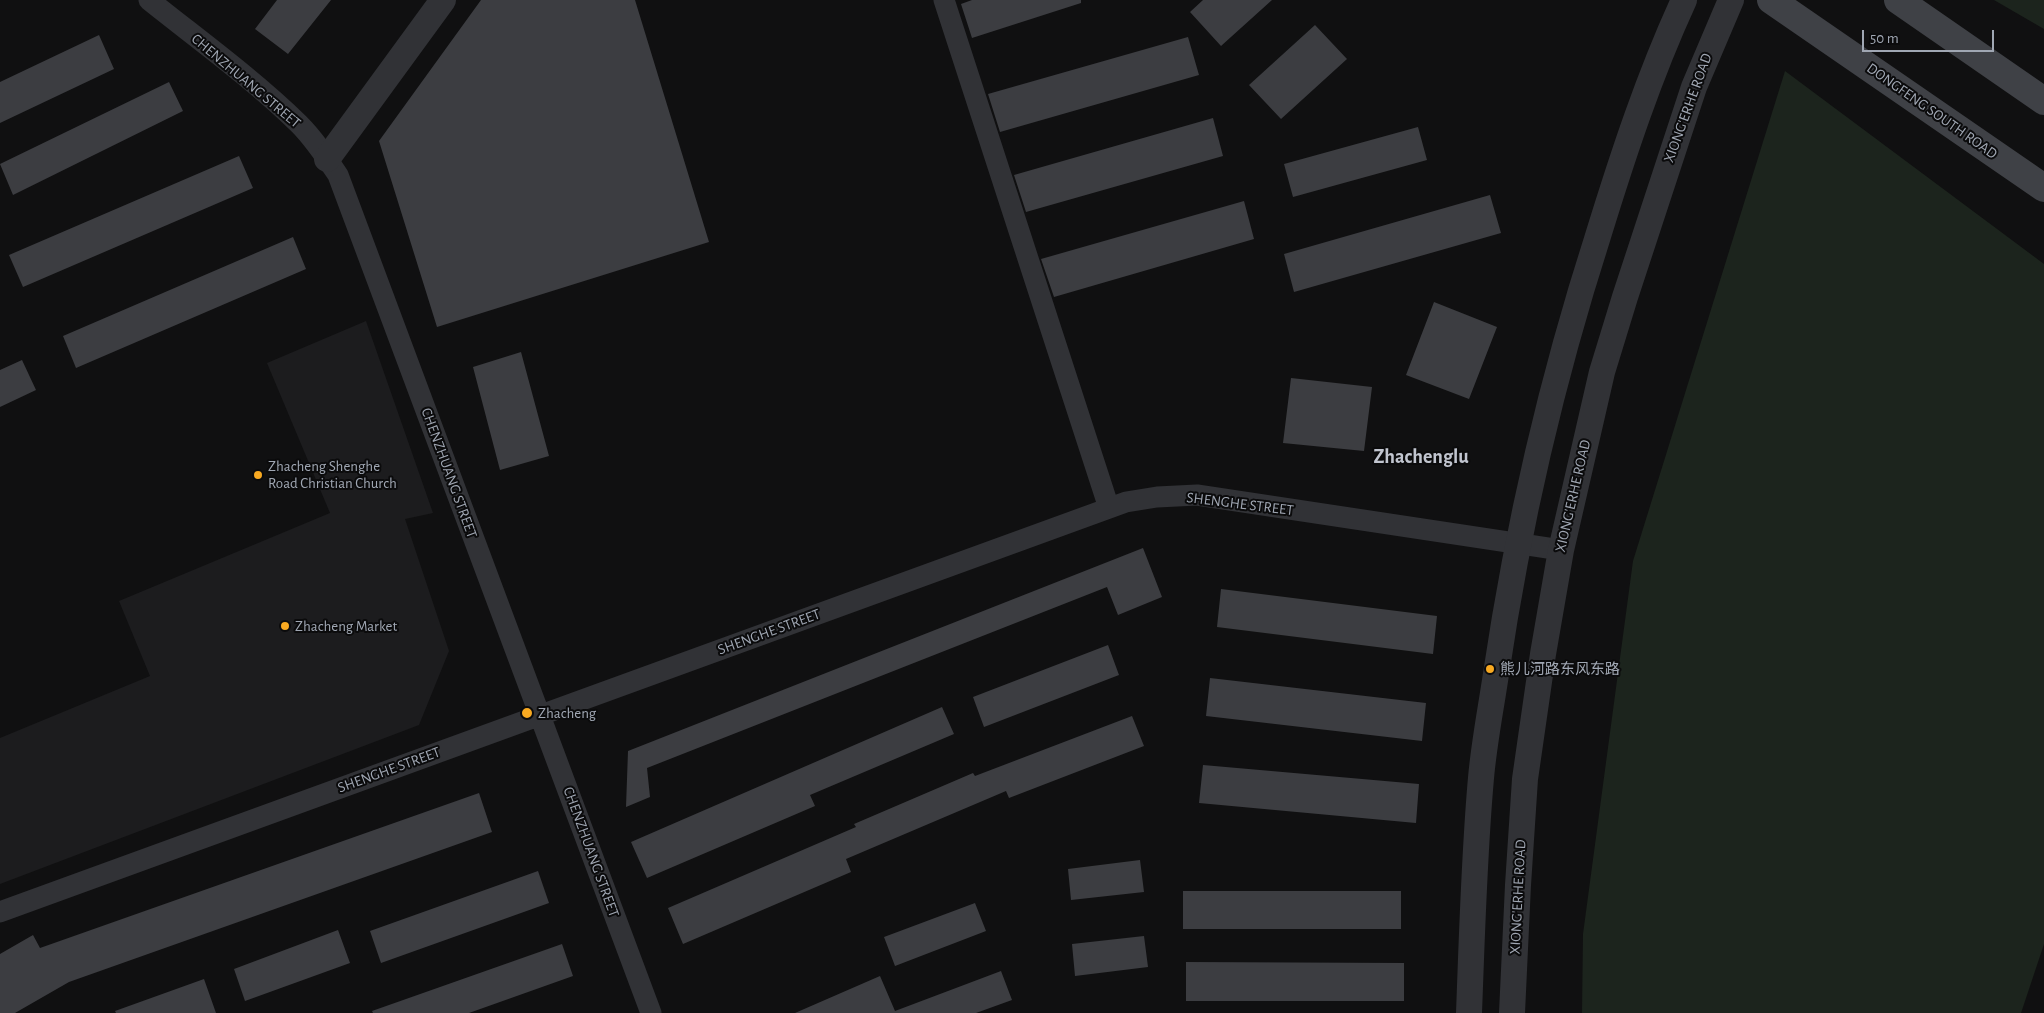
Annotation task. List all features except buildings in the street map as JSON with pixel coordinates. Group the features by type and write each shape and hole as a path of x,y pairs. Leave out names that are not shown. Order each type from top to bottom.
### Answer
{"main road":[{"name":"DONGFENG SOUTH ROAD","path":"1771,0 2044,188"},
{"path":"1898,0 2044,101"}],"street":[{"name":"CHENZHUANG STREET","path":"149,0 273,100 300,125 327,158 338,175 650,1013"},
{"path":"327,158 443,0"},
{"path":"944,0 1109,508"},
{"path":"1469,1013 1474,883 1482,775 1500,648 1518,544 1560,361 1584,279 1634,122 1664,43 1684,0"},
{"name":"XIONG'ERHE ROAD","path":"1512,1013 1525,779 1543,654 1561,550 1602,372 1625,297 1694,87 1731,0"},
{"name":"SHENGHE STREET","path":"0,912 1126,502 1150,498 1196,495 1561,550"}],"shaded area":[{"path":"1994,0 2044,0 2044,29"},
{"path":"1785,71 2044,264 2044,944 2021,1013 1582,1013 1583,934 1633,561"},
{"name":"Zhacheng Market","path":"366,321 433,513 405,519 449,651 419,725 0,884 0,738 150,676 119,601 330,513 267,363"}],"place":[{"name":"Zhacheng Shenghe Road Christian Church","path":"258,475"},
{"name":"Zhacheng Market","path":"285,626"},
{"name":"熊儿河路东风东路","path":"1490,669"},
{"name":"Zhacheng","path":"527,713"}],"district":[{"name":"Zhachenglu","path":"1421,457"}]}
